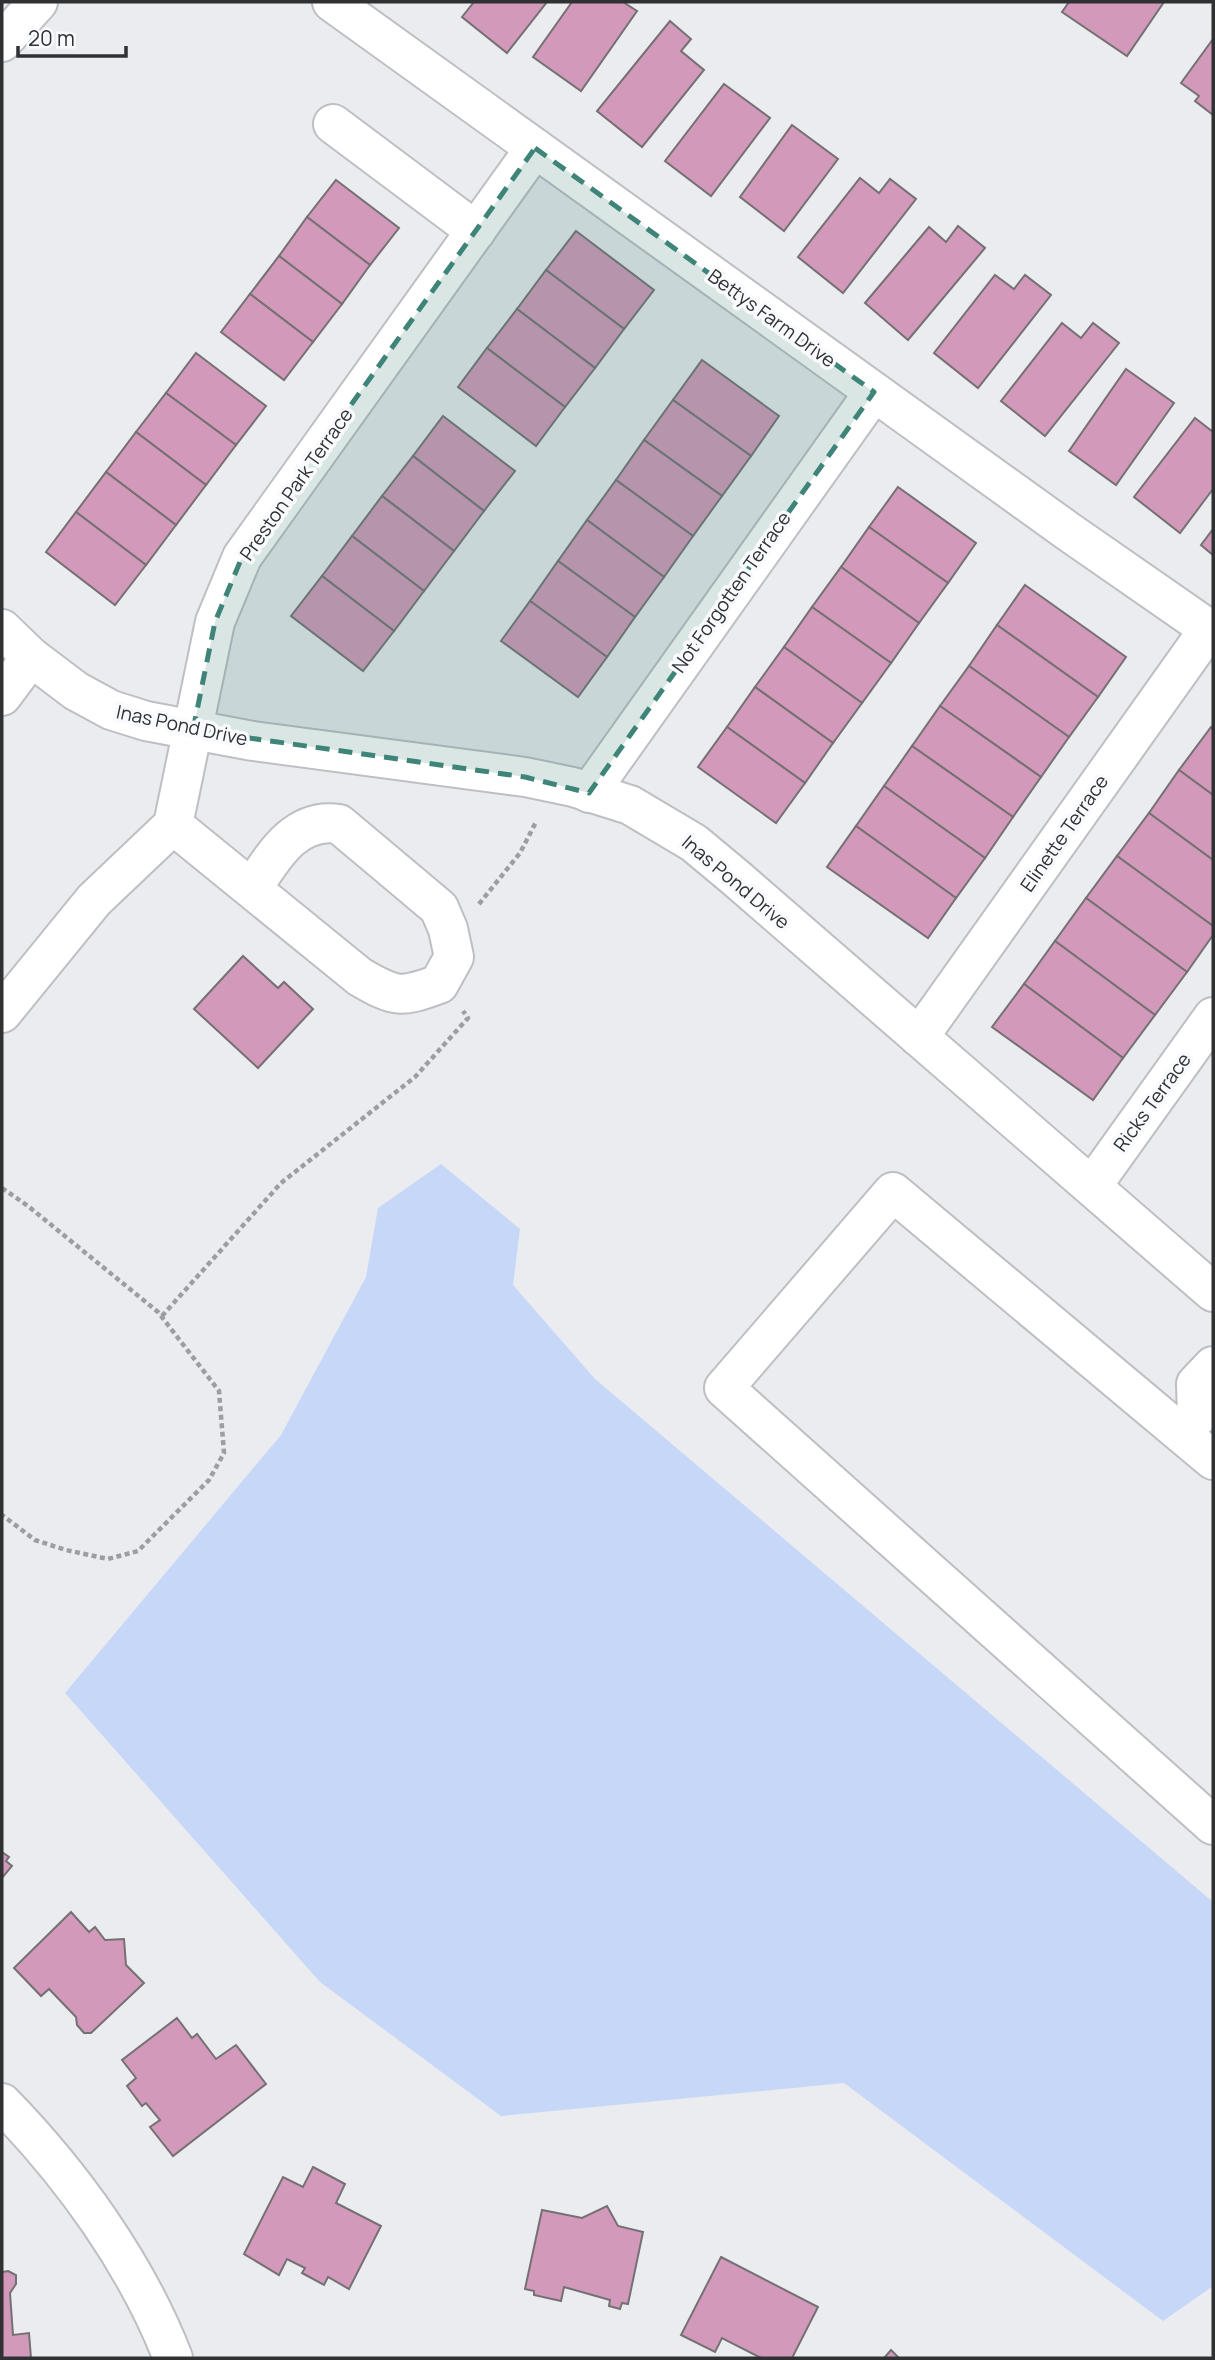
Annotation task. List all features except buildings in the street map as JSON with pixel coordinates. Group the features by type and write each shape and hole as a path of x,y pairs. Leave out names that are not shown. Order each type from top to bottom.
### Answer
{"street":[{"path":"2,42 38,2"},
{"name":"Bettys Farm Drive","path":"332,2 874,392 1211,630"},
{"path":"333,124 476,231"},
{"name":"Preston Park Terrace","path":"173,825 215,622 242,557 535,148"},
{"name":"Not Forgotten Terrace","path":"589,793 874,392"},
{"name":"Inas Pond Drive","path":"2,629 31,657 76,691 111,710 146,721 525,777 630,805 694,843 1213,1292"},
{"name":"Elinette Terrace","path":"919,1037 1211,630"},
{"path":"2,696 31,657"},
{"path":"2,1013 94,900 173,825 360,978 383,991 406,996 439,984 454,957 448,929 439,908 339,824 323,821 304,828 278,851 252,889"},
{"name":"Ricks Terrace","path":"1091,1186 1213,1017"},
{"path":"1198,1421 893,1192 724,1388 1213,1825"},
{"path":"1213,1366 1196,1384 1198,1421 1213,1460"},
{"path":"2,2103 30,2132 92,2211 138,2285 173,2358"}],"path":[{"path":"472,914 520,853 536,822"},
{"path":"162,1316 281,1183 415,1077 468,1018 461,1008"},
{"path":"2,1188 28,1206 162,1316 219,1391 224,1453 209,1480 166,1526 138,1551 108,1559 35,1540 2,1515"}],"highlighted area":[{"path":"535,148 874,392 589,793 525,777 193,730 215,622 242,557"}],"shaded area":[{"path":"441,1164 520,1229 513,1285 595,1379 1213,1902 1213,2286 1163,2321 844,2083 501,2116 320,1982 65,1693 281,1435 366,1277 378,1208"}]}
